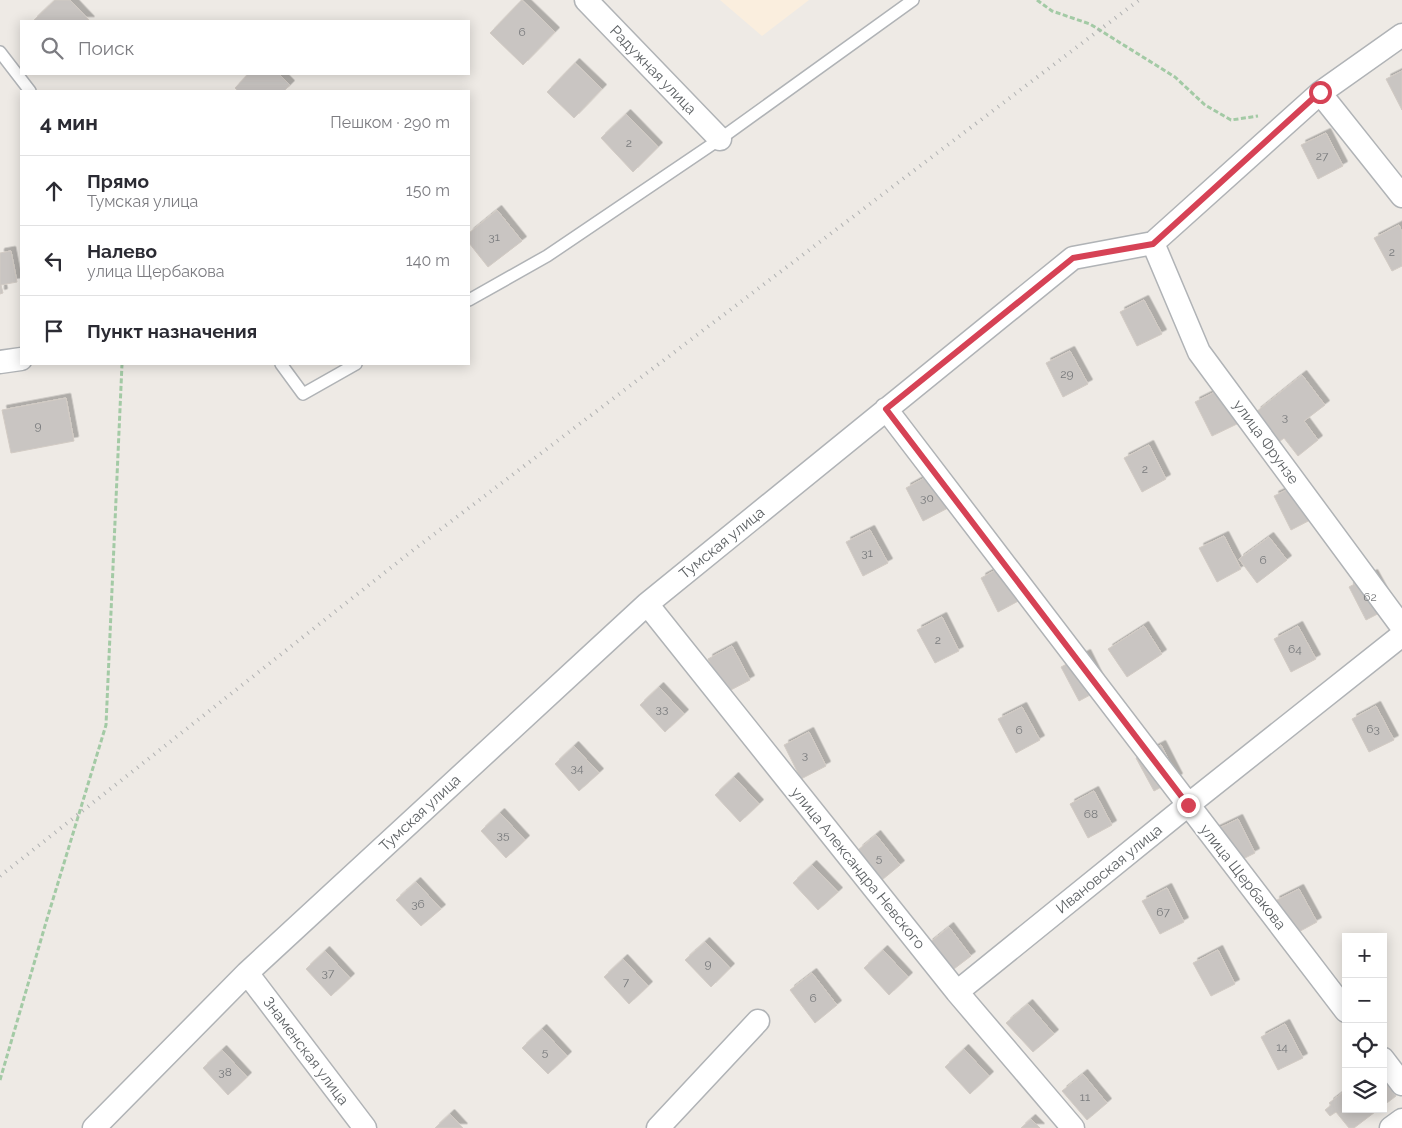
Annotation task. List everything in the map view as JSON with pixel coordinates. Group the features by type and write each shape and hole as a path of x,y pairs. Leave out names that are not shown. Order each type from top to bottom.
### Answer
{"street":[{"name":"Радужная улица","path":"586,0 720,139"},
{"path":"1153,244 1320,92 1402,35"},
{"path":"1320,92 1402,196"},
{"name":"Тумская улица","path":"94,1128 247,973 646,604 1073,258 1153,244"},
{"name":"улица Фрунзе","path":"1153,244 1199,352 1402,627"},
{"path":"0,362 20,359"},
{"name":"улица Щербакова","path":"886,409 1342,1006"},
{"name":"улица Александра Невского","path":"646,604 958,992 1073,1128"},
{"name":"Ивановская улица","path":"958,992 1188,805 1402,635"},
{"name":"Знаменская улица","path":"247,973 365,1128"},
{"path":"658,1128 758,1021"},
{"path":"1387,1064 1402,1084"},
{"path":"1391,1128 1402,1120"}],"lane":[{"path":"470,299 547,256 720,139 913,0"},
{"path":"0,52 29,90"},
{"path":"282,365 303,394 354,365"}],"path":[{"path":"1037,0 1052,11 1090,24 1175,77 1205,105 1231,120 1264,115"},
{"path":"0,1080 106,725 122,365"}],"shaded area":[{"path":"720,0 809,0 762,36"}],"building":[{"path":"55,0 70,0 89,20 34,20"},
{"path":"522,0 555,32 523,65 490,33"},
{"path":"575,63 602,89 574,118 547,92"},
{"path":"1402,71 1402,110 1386,79"},
{"path":"247,75 280,75 290,85 285,90 237,90 235,88"},
{"path":"626,114 658,147 633,172 601,138"},
{"path":"1326,133 1343,166 1318,179 1301,145"},
{"path":"497,210 522,241 488,267 470,244 470,232"},
{"path":"1399,225 1402,232 1402,266 1392,271 1374,238"},
{"path":"11,251 17,282 1,285 3,293 0,294 0,253"},
{"path":"1144,300 1162,334 1137,346 1120,312"},
{"path":"1070,351 1088,384 1063,397 1046,363"},
{"path":"1302,375 1325,405 1304,421 1318,440 1298,456 1284,438 1279,442 1256,412"},
{"path":"1219,390 1237,424 1212,436 1195,402"},
{"path":"66,398 74,441 11,453 2,410"},
{"path":"1149,445 1166,479 1142,492 1124,458"},
{"path":"930,475 948,508 923,521 906,488"},
{"path":"1299,484 1316,517 1291,530 1274,496"},
{"path":"870,530 888,563 863,576 846,542"},
{"path":"1224,536 1241,569 1217,582 1199,548"},
{"path":"1269,537 1287,560 1257,583 1239,559"},
{"path":"1005,565 1022,599 998,612 981,578"},
{"path":"1373,574 1391,607 1366,620 1349,587"},
{"path":"942,617 959,651 935,663 917,630"},
{"path":"1144,626 1162,654 1127,677 1108,649"},
{"path":"1298,626 1316,659 1291,672 1274,639"},
{"path":"732,646 750,680 725,693 708,659"},
{"path":"1086,654 1103,688 1079,701 1061,667"},
{"path":"659,687 684,714 665,732 640,705"},
{"path":"1376,706 1394,740 1369,752 1352,719"},
{"path":"1022,707 1040,740 1016,753 998,719"},
{"path":"809,732 826,766 801,779 784,745"},
{"path":"1161,745 1178,778 1154,791 1136,758"},
{"path":"574,746 599,773 579,791 555,764"},
{"path":"734,777 759,804 740,822 715,795"},
{"path":"1094,791 1112,825 1088,838 1070,804"},
{"path":"500,813 525,840 506,858 481,831"},
{"path":"1238,819 1255,853 1231,865 1213,831"},
{"path":"876,835 900,865 882,880 858,850"},
{"path":"812,865 838,892 818,910 793,883"},
{"path":"416,882 441,909 421,926 396,900"},
{"path":"1167,888 1184,922 1160,934 1142,901"},
{"path":"1299,889 1317,922 1293,935 1275,901"},
{"path":"949,927 971,956 950,972 928,944"},
{"path":"705,942 730,968 711,987 685,960"},
{"path":"883,950 908,977 889,995 864,968"},
{"path":"1218,950 1235,984 1211,996 1193,963"},
{"path":"325,951 350,978 331,996 306,969"},
{"path":"623,959 648,986 629,1004 604,977"},
{"path":"812,973 837,1005 815,1023 790,990"},
{"path":"1028,1004 1054,1034 1033,1052 1006,1023"},
{"path":"1285,1024 1303,1058 1278,1070 1261,1037"},
{"path":"542,1029 567,1056 548,1074 522,1048"},
{"path":"964,1049 989,1076 970,1094 945,1067"},
{"path":"222,1050 247,1077 228,1095 203,1068"},
{"path":"1083,1074 1107,1103 1087,1120 1062,1091"},
{"path":"1387,1084 1396,1096 1387,1103"},
{"path":"1342,1093 1342,1113 1374,1113 1354,1128 1349,1128 1336,1112 1330,1116 1325,1110 1331,1105 1329,1103"},
{"path":"450,1114 463,1128 435,1128"},
{"path":"1031,1119 1040,1128 1021,1128"}],"railway":[{"path":"0,876 412,551 1139,0"}],"route":[{"path":"1188,805 886,409 1073,258 1153,244 1320,92"}]}
